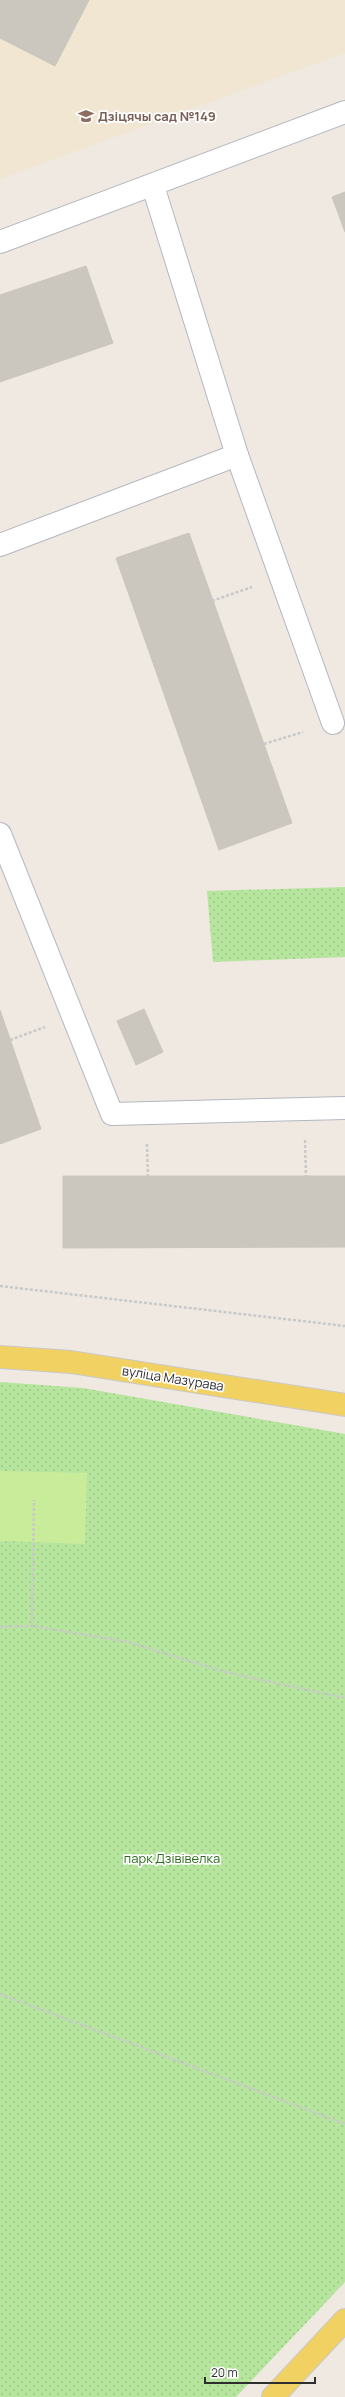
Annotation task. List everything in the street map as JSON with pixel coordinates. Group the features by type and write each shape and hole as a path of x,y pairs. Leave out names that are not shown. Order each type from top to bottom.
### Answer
{"main road":[{"name":"вуліца Мазурава","path":"0,1357 71,1362 345,1405"},
{"path":"273,2397 345,2320"}],"lane":[{"path":"0,242 153,186 345,112"},
{"path":"153,186 237,454 333,723"},
{"path":"0,546 237,454"},
{"path":"0,834 112,1114 345,1108"}],"path":[{"path":"212,600 281,577"},
{"path":"264,744 333,723"},
{"path":"10,1040 73,1016"},
{"path":"304,1109 306,1176"},
{"path":"0,1286 345,1326"},
{"path":"32,1626 34,1500"},
{"path":"0,1627 32,1626 128,1642 225,1672 345,1698"},
{"path":"0,1994 345,2124"}],"shaded area":[{"name":"Дзіцячы сад №149","path":"0,0 345,0 345,53 0,179"}],"green space":[{"path":"345,887 345,957 213,962 207,891"},
{"name":"парк Дзівівелка","path":"0,1382 83,1388 345,1434 345,2282 236,2397 0,2397"},
{"path":"0,1471 87,1473 85,1544 0,1541"}],"building":[{"path":"0,0 89,0 55,66 0,38"},
{"path":"345,192 345,232 332,197"},
{"path":"86,266 113,343 0,382 0,295"},
{"path":"189,533 292,823 219,850 116,558"},
{"path":"144,1009 163,1052 136,1065 117,1021"},
{"path":"0,1010 41,1129 0,1144"},
{"path":"63,1176 345,1176 345,1247 63,1248"}],"place":[{"name":"Дзіцячы сад №149","path":"86,116"}]}
